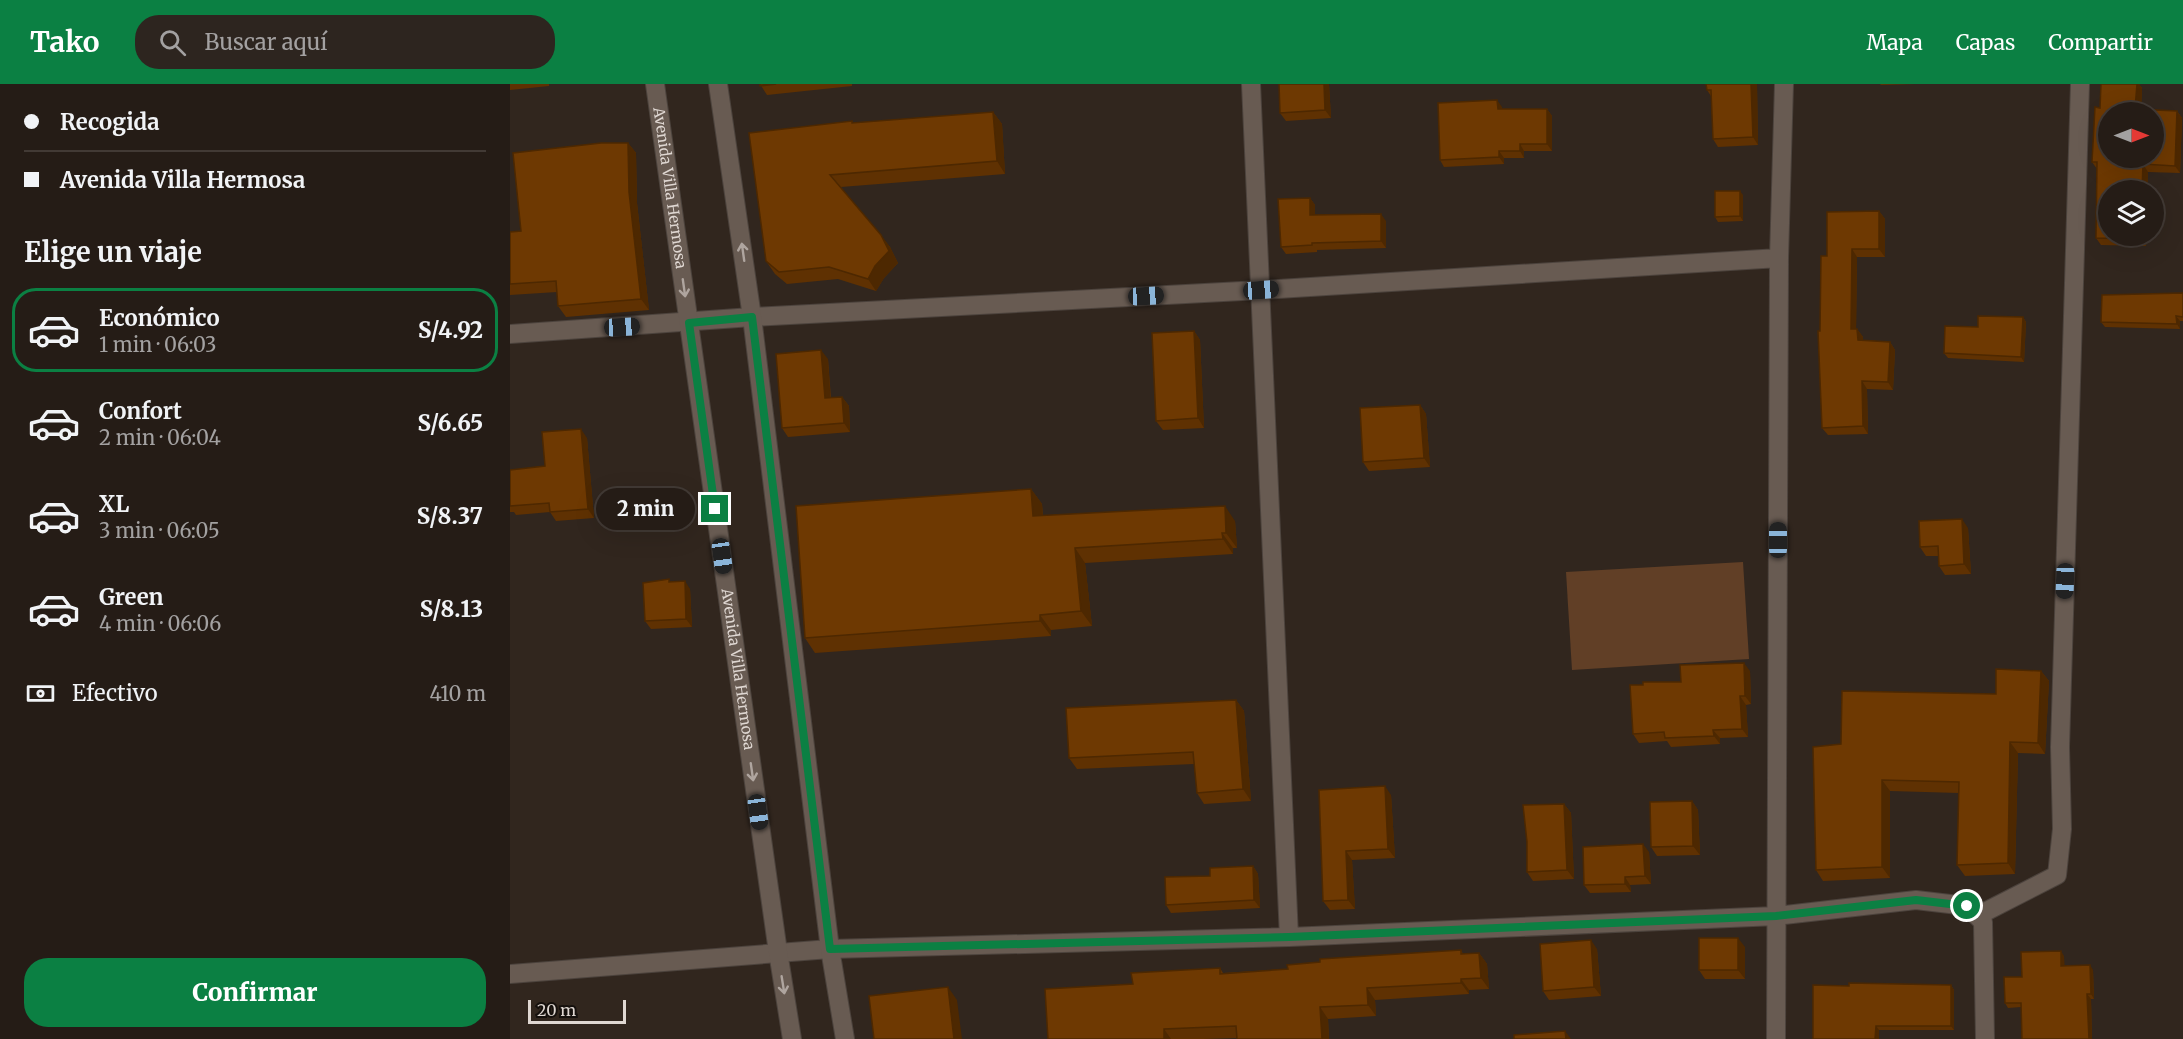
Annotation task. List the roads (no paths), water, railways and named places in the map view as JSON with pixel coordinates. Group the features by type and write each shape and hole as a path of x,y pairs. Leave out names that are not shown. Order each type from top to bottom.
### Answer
{"street":[{"name":"Avenida Villa Hermosa","path":"655,84 792,1039"},
{"path":"718,84 752,317 830,949 845,1039"},
{"path":"1251,84 1289,937"},
{"path":"1776,1039 1779,258 1784,84"},
{"path":"1977,916 2057,874 2062,829 2060,747 2080,84"},
{"path":"510,334 752,317 1261,290 1779,258"},
{"path":"510,974 830,949 1289,937 1776,916 1916,900 1967,906 1983,922 1985,1039"}]}
